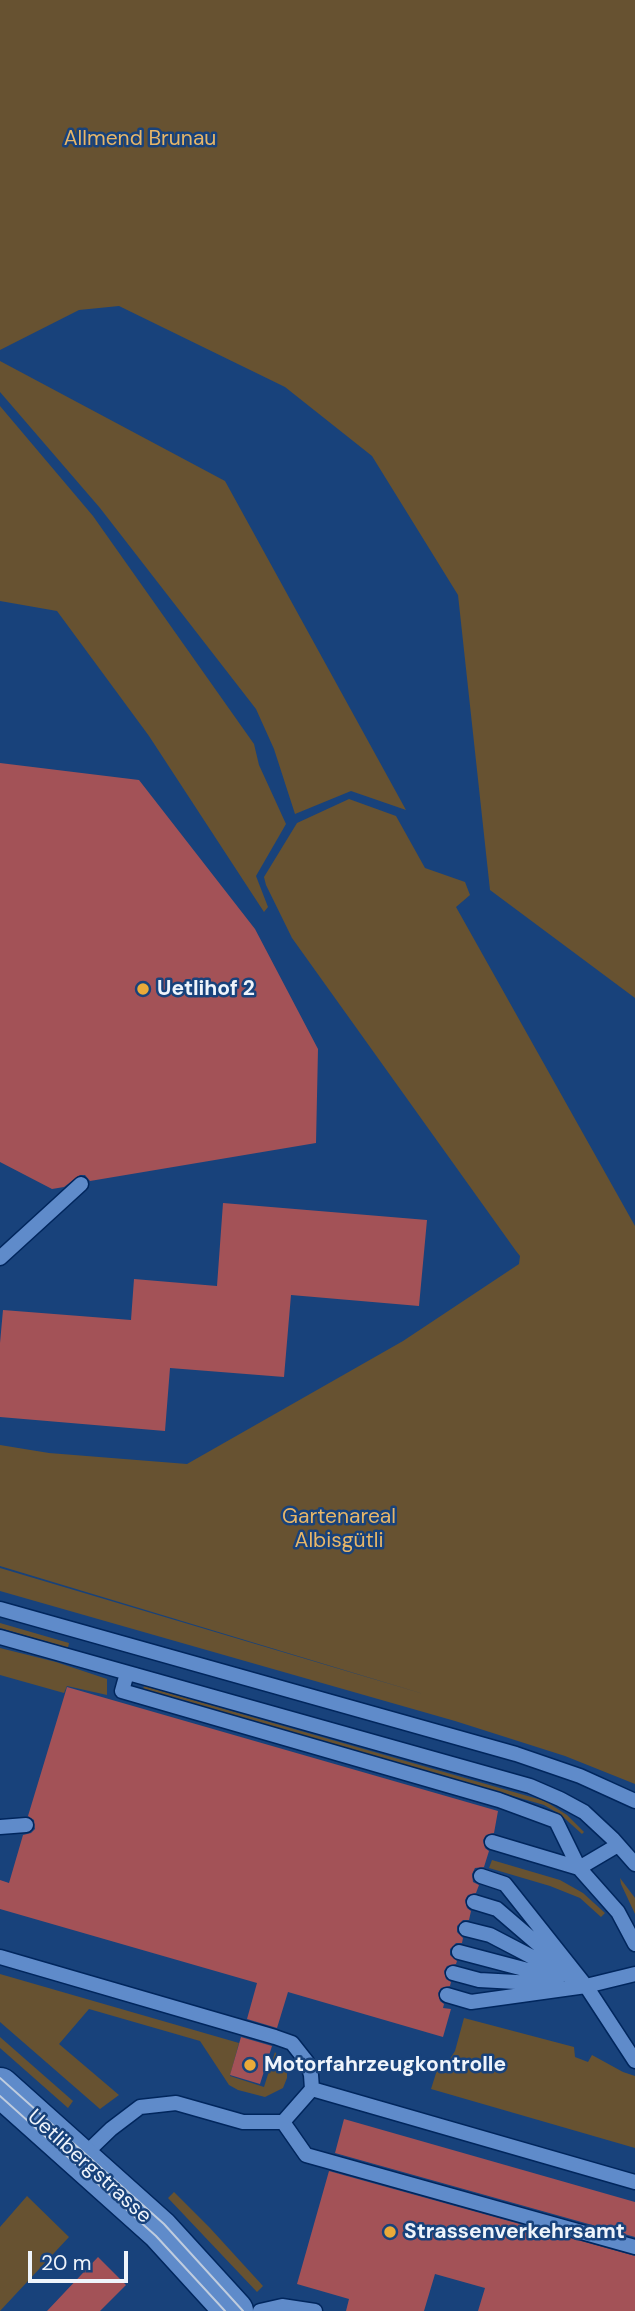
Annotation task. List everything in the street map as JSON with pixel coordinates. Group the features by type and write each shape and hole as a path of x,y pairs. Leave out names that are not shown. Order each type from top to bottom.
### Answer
{"main road":[{"name":"Uetlibergstrasse","path":"0,2087 160,2230 234,2311"}],"lane":[{"path":"0,1258 82,1184"},
{"path":"0,1609 516,1754 580,1776 635,1801"},
{"path":"0,1637 530,1786 584,1812 635,1864"},
{"path":"127,1673 122,1691 499,1800 556,1821 579,1868 618,1912 635,1944"},
{"path":"0,1826 26,1825"},
{"path":"492,1842 579,1868 618,1845"},
{"path":"481,1876 505,1884 586,1986 635,2061"},
{"path":"474,1902 497,1909 586,1986"},
{"path":"466,1928 490,1935 586,1986"},
{"path":"459,1952 586,1986"},
{"path":"0,1957 292,2043 307,2062 312,2089 283,2122 243,2122 176,2103 140,2107 111,2129 81,2158"},
{"path":"453,1973 479,1980 586,1986"},
{"path":"447,1995 471,2002 586,1986 635,1974"},
{"path":"312,2089 635,2182"},
{"path":"283,2122 306,2155 635,2247"},
{"path":"260,2311 282,2306 315,2311"}],"green space":[{"name":"Allmend Brunau","path":"0,0 635,0 635,998 490,890 458,595 372,456 285,387 119,306 79,310 0,350"},
{"path":"0,361 225,481 406,810 351,791 295,814 274,749 256,709 100,508 0,392"},
{"path":"0,406 93,516 254,744 259,765 286,824 256,876 268,907 264,912 149,736 57,611 0,601"},
{"name":"Gartenareal Albisgütli","path":"349,799 396,816 425,868 465,882 470,895 456,907 635,1226 635,1784 565,1756 455,1721 0,1591 0,1568 427,1695 0,1566 0,1445 49,1453 187,1464 403,1341 519,1264 520,1256 292,938 266,885 264,877 297,823"},
{"path":"0,1623 69,1643 68,1648 0,1628"},
{"path":"0,1648 56,1662 107,1679 107,1695 67,1686 64,1693 0,1675"},
{"path":"144,1686 545,1801 567,1815 584,1832 582,1834 561,1815 544,1805 143,1689"},
{"path":"492,1860 560,1880 583,1893 605,1913 601,1917 580,1898 550,1886 489,1868"},
{"path":"620,1878 635,1898 635,1914 621,1884"},
{"path":"0,1974 239,2043 230,2076 264,2087 275,2052 287,2069 287,2078 283,2088 265,2097 238,2090 229,2085 200,2041 89,2009 59,2044 119,2095 100,2109 0,2022"},
{"path":"464,2018 574,2047 575,2057 588,2062 592,2055 635,2076 635,2148 431,2089 437,2070 442,2071 455,2051"},
{"path":"0,2037 73,2101 68,2108 0,2048"},
{"path":"174,2192 263,2286 257,2292 168,2198"},
{"path":"27,2196 69,2237 0,2311 0,2227"}],"building":[{"name":"Uetlihof 2","path":"0,763 139,780 255,929 318,1049 316,1143 90,1181 85,1175 80,1175 64,1187 52,1189 0,1162"},
{"path":"223,1203 427,1220 419,1306 291,1295 284,1377 170,1368 165,1431 0,1417 3,1310 131,1320 134,1279 217,1286"},
{"path":"67,1687 498,1811 494,1833 486,1835 483,1840 489,1851 484,1867 475,1868 472,1874 473,1882 479,1885 476,1893 468,1895 465,1900 471,1911 469,1920 463,1920 457,1926 457,1932 463,1938 462,1943 456,1943 450,1949 450,1955 457,1961 456,1964 447,1966 444,1971 446,1979 451,1982 450,1986 441,1988 438,1993 444,2004 443,2008 451,2009 443,2037 288,1992 277,2028 247,2019 257,1983 0,1909 0,1880 9,1883 23,1835 35,1829 34,1820 28,1816"},
{"name":"Motorfahrzeugkontrolle","path":"241,2037 272,2046 260,2084 230,2075"},
{"path":"344,2119 635,2202 635,2237 335,2153"},
{"name":"Strassenverkehrsamt","path":"329,2171 635,2256 635,2311 478,2311 485,2288 435,2274 424,2311 346,2311 349,2299 297,2284"},
{"path":"98,2257 126,2285 100,2311 47,2311"}],"tram line":[{"path":"0,2078 164,2224 243,2311"},
{"path":"0,2096 156,2236 225,2311"}],"place":[{"name":"Uetlihof 2","path":"143,989"},
{"name":"Motorfahrzeugkontrolle","path":"250,2065"},
{"name":"Strassenverkehrsamt","path":"390,2232"}]}
